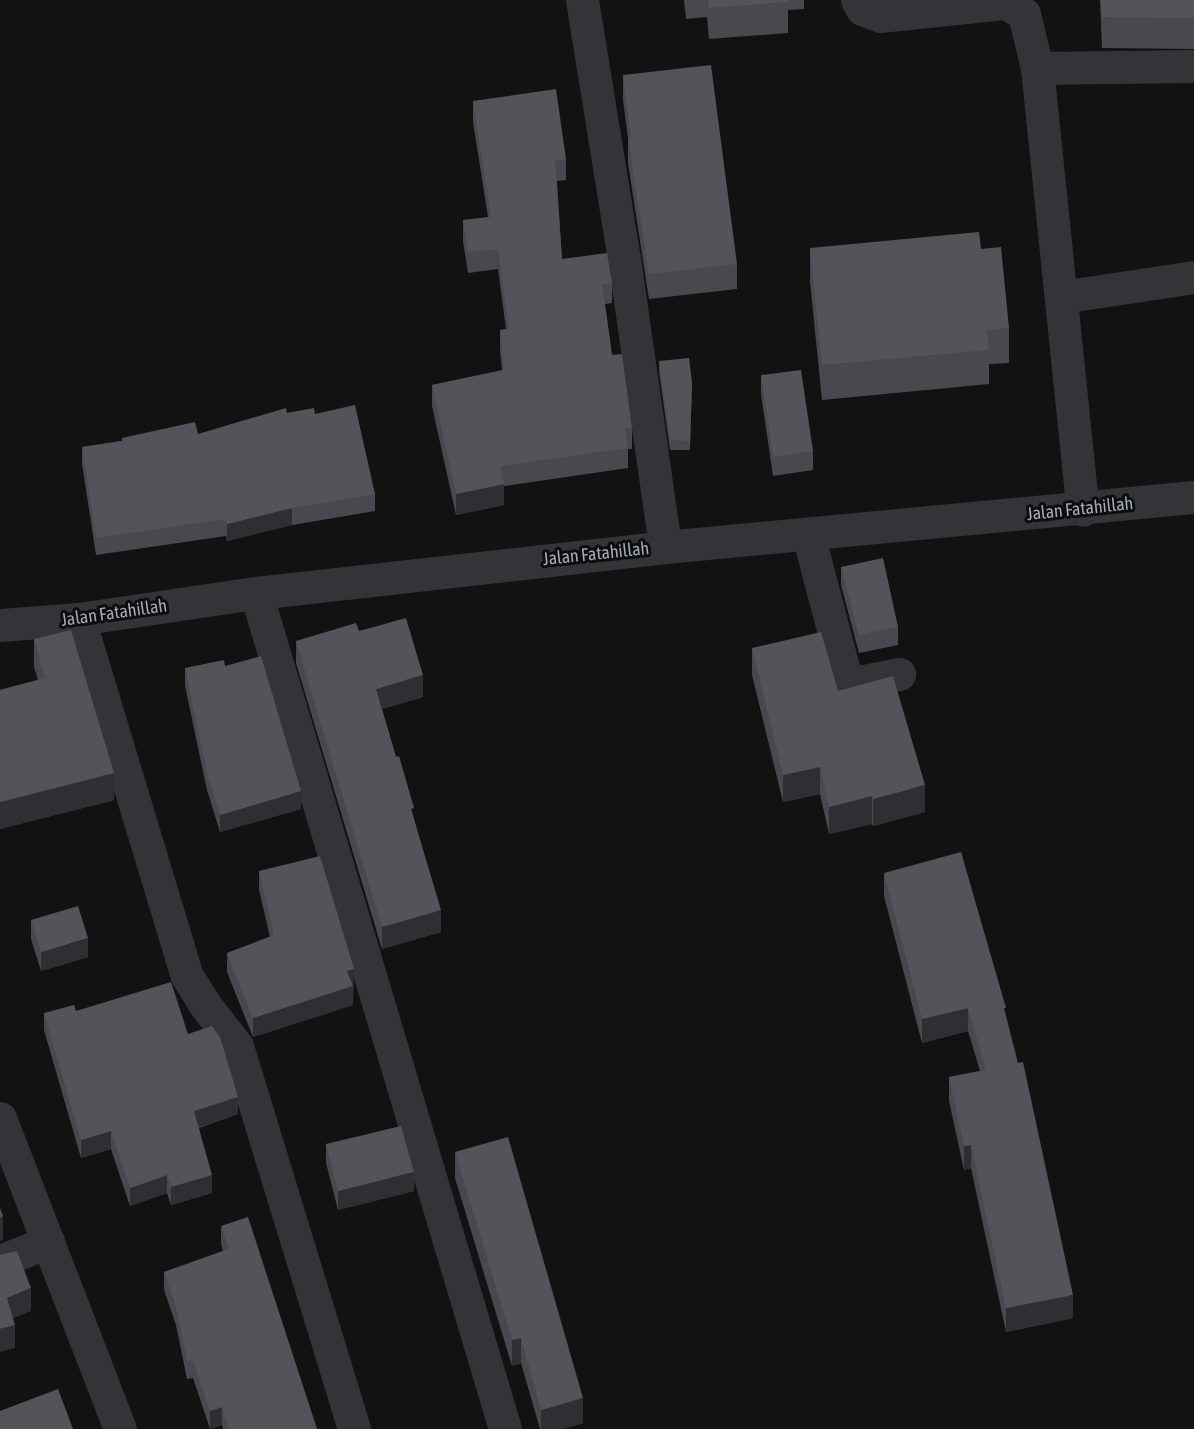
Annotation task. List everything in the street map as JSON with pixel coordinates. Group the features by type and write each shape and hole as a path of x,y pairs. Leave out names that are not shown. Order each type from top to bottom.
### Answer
{"street":[{"path":"582,0 624,258 665,547"},
{"path":"857,0 862,9 880,15 1006,3 1024,14 1037,68 1083,510"},
{"path":"1037,68 1194,66"},
{"path":"1061,297 1194,277"},
{"name":"Jalan Fatahillah","path":"0,625 79,619 256,592 665,547 1083,510 1194,497"},
{"path":"808,534 845,675 859,682 899,674"},
{"path":"256,592 505,1429"},
{"path":"79,619 187,976 205,1005 237,1046 354,1429"},
{"path":"0,1118 120,1429"},
{"path":"0,1261 48,1242"}],"building":[{"path":"708,0 788,0 788,2 709,8"},
{"path":"1101,0 1194,0 1194,18 1102,17"},
{"path":"711,65 737,264 649,274 628,138 631,138 623,75"},
{"path":"556,89 566,159 555,161 562,259 607,253 612,283 602,284 612,355 622,354 632,428 625,428 628,448 500,466 504,484 456,494 432,385 504,370 500,330 509,329 498,249 468,252 463,220 491,217 473,101"},
{"path":"979,232 981,249 1001,247 1009,328 987,330 989,350 822,365 810,248"},
{"path":"689,358 692,383 690,441 670,440 659,361"},
{"path":"801,370 813,451 773,457 761,375"},
{"path":"355,405 375,494 292,508 227,524 226,519 96,538 82,447 122,441 122,438 195,422 198,434 286,408 287,413 314,408 315,414"},
{"path":"883,558 898,627 859,635 841,567"},
{"path":"406,618 423,675 376,689 396,757 399,756 414,808 411,809 441,910 382,927 296,641 356,623 359,631"},
{"path":"71,630 114,773 0,802 0,690 45,678 34,639"},
{"path":"821,632 838,691 893,676 925,785 873,799 872,796 829,807 820,767 783,775 752,648"},
{"path":"261,656 301,791 220,815 207,772 185,668 224,660 225,666"},
{"path":"961,852 1006,1008 1004,1008 1018,1063 1023,1062 1073,1295 1006,1308 971,1145 964,1146 949,1077 986,1070 968,1008 922,1019 884,873"},
{"path":"320,856 354,969 347,971 353,986 253,1018 227,953 274,935 259,871"},
{"path":"78,906 88,938 41,952 31,920"},
{"path":"171,982 188,1034 212,1026 220,1037 238,1097 194,1111 212,1175 171,1187 167,1175 130,1188 111,1131 81,1140 44,1013 74,1005 76,1011"},
{"path":"401,1126 414,1172 338,1191 326,1144"},
{"path":"508,1137 583,1398 541,1410 521,1338 512,1340 455,1152"},
{"path":"248,1217 317,1429 229,1429 222,1407 210,1411 193,1360 187,1361 176,1307 164,1272 229,1249 221,1226"},
{"path":"17,1251 31,1288 7,1298 15,1325 0,1329 0,1255"},
{"path":"58,1389 73,1429 0,1429 0,1411"}]}
